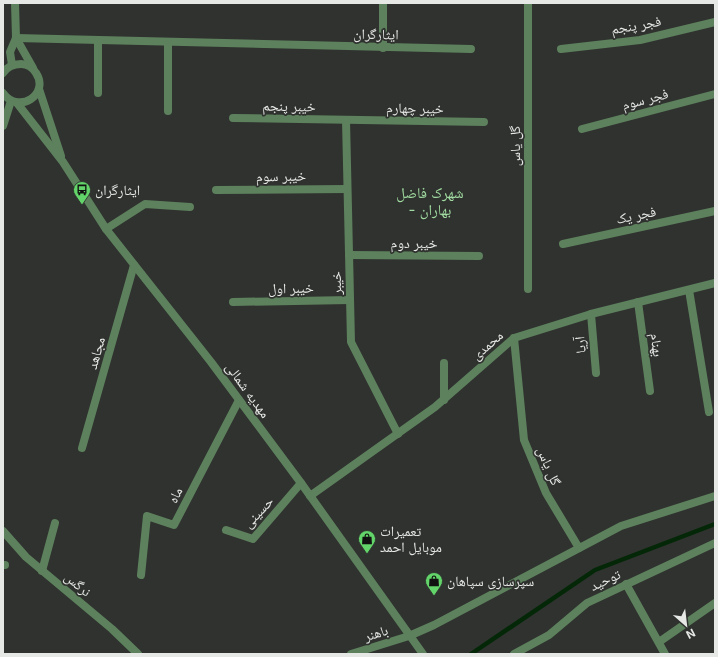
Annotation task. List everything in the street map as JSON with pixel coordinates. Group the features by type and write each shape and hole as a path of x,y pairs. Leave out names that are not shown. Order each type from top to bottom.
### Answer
{"street":[{"path":"15,3 16,38 10,52 6,69 24,64 34,70"},
{"path":"383,3 384,48"},
{"name":"گل یاس","path":"528,3 528,289"},
{"name":"فجر پنجم","path":"561,49 640,40 715,22"},
{"name":"ایثارگران","path":"16,38 472,49"},
{"name":"مهدیه شمالی","path":"16,38 38,76 40,82 39,89 63,162"},
{"path":"98,40 98,93"},
{"path":"168,42 168,111"},
{"path":"3,126 14,102 28,102 36,95 39,89"},
{"name":"مهدیه شمالی","path":"3,94 14,102 63,162 106,228 211,362 301,483 409,636 422,652"},
{"name":"فجر سوم","path":"582,129 715,94"},
{"name":"خیبر پنجم","path":"233,118 346,120"},
{"name":"خیبر چهارم","path":"346,120 484,122"},
{"name":"خیبر","path":"346,120 350,342 398,434"},
{"name":"خیبر سوم","path":"216,190 347,189"},
{"path":"106,228 145,204 190,207"},
{"name":"فجر یک","path":"563,244 715,211"},
{"name":"خیبر دوم","path":"349,255 479,256"},
{"name":"مجاهد","path":"82,448 134,264"},
{"name":"محمدی","path":"310,496 444,400 514,338 591,314 715,283"},
{"path":"688,290 709,412"},
{"name":"خیبر اول","path":"233,302 350,300"},
{"name":"بهنام","path":"638,302 650,391"},
{"name":"آریا","path":"591,314 596,373"},
{"name":"گل یاس","path":"514,338 524,440 546,493 579,548"},
{"path":"444,363 444,400"},
{"name":"ماه","path":"142,575 147,516 174,525 239,400"},
{"name":"حسینی","path":"226,530 253,539 301,483"},
{"name":"باهنر","path":"351,654 409,636 434,626 621,526 715,496"},
{"path":"42,570 55,523"},
{"name":"نرگس","path":"3,531 26,557 112,629 138,654"},
{"name":"توحید","path":"514,654 549,635 587,603 715,543"},
{"path":"626,584 665,654"},
{"path":"659,642 715,602"}],"waterway":[{"path":"471,654 595,570 715,524"}],"place":[{"name":"ایثارگران","path":"82,205"},
{"name":"تعمیرات موبایل احمد","path":"367,554"},
{"name":"سپرسازی سپاهان","path":"434,596"}],"district":[{"name":"شهرک فاضل - بهاران","path":"430,202"}]}
